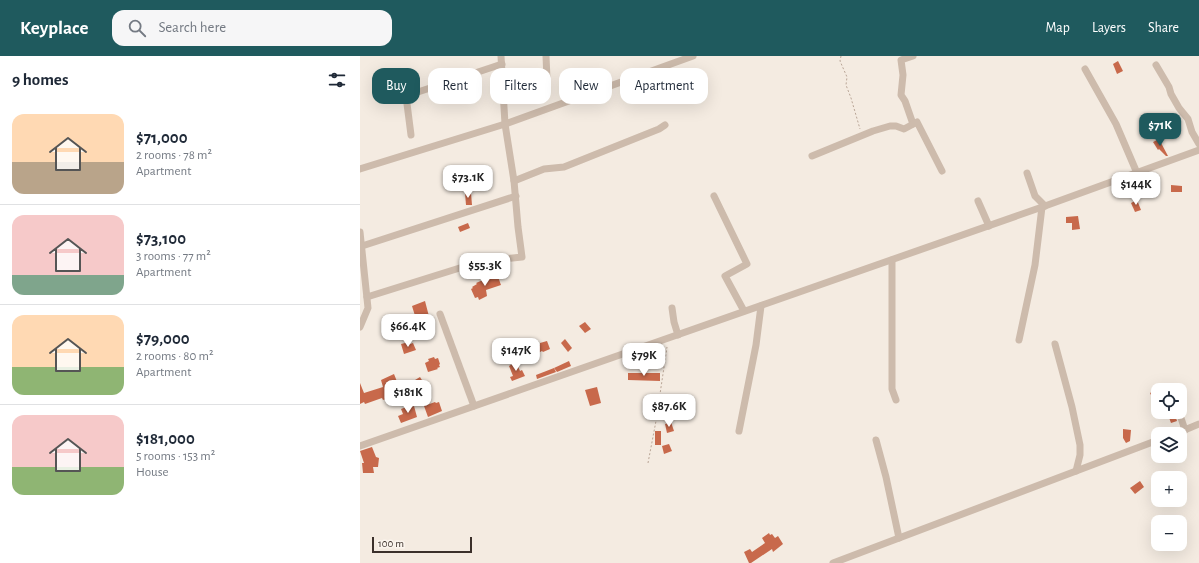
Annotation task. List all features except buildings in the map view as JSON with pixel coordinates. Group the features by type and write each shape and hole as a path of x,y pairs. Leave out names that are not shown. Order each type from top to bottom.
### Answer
{"street":[{"path":"546,56 546,68"},
{"path":"360,169 504,124 693,56"},
{"path":"913,56 901,60 903,75 901,95 905,101 913,124"},
{"path":"411,135 406,96 501,60"},
{"path":"1156,65 1179,108 1188,119 1190,128 1199,144"},
{"path":"1085,69 1116,124 1137,173"},
{"path":"367,297 482,261 522,257 514,181 504,124 503,104"},
{"path":"812,156 890,126 904,128 917,122 942,171"},
{"path":"514,181 544,169 564,166 659,129 665,125"},
{"path":"360,446 1043,207 1199,150"},
{"path":"1019,340 1035,265 1043,207 1035,196 1027,173"},
{"path":"362,246 516,196"},
{"path":"714,196 747,264 725,276 744,311"},
{"path":"978,201 989,226"},
{"path":"360,232 368,308 360,327"},
{"path":"892,260 892,389 896,400"},
{"path":"739,431 756,346 761,306"},
{"path":"672,308 678,335"},
{"path":"440,314 474,406"},
{"path":"1055,344 1080,445 1080,455 1076,471"},
{"path":"1187,429 1199,424"},
{"path":"876,440 886,477 899,538"},
{"path":"833,563 1151,443"}],"path":[{"path":"841,56 840,61 847,77 846,85 861,136"},
{"path":"648,463 656,421 668,338"}]}
